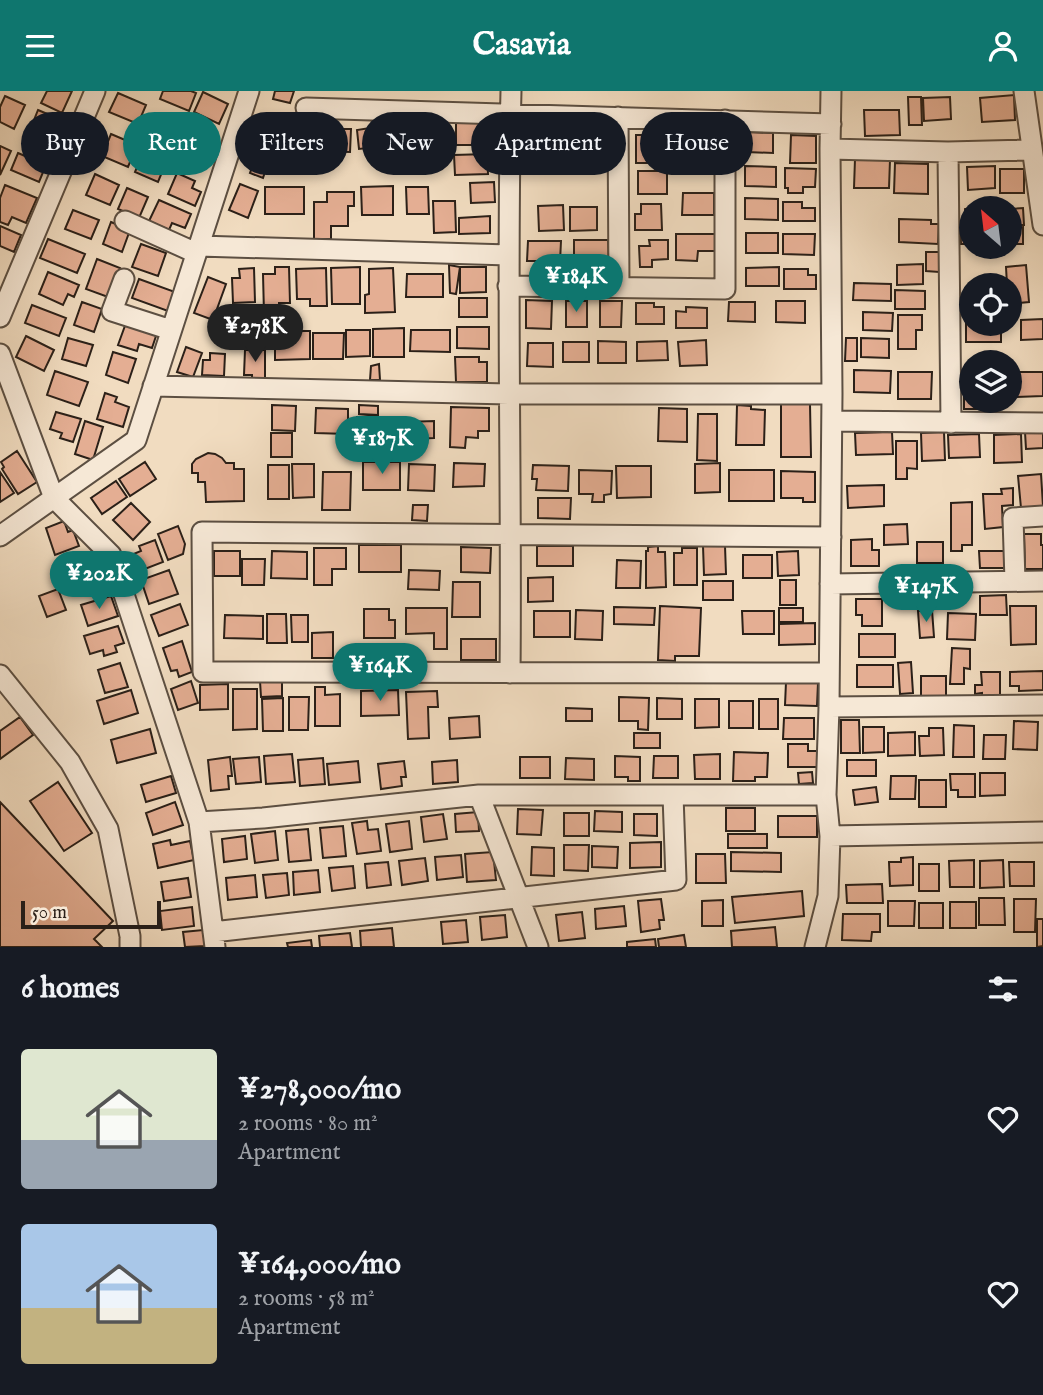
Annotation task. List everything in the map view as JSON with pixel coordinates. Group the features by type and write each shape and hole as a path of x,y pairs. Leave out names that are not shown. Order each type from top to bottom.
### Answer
{"street":[{"path":"0,317 95,91"},
{"path":"0,536 136,440 249,91"},
{"path":"511,91 511,112"},
{"path":"815,947 828,895 830,836 826,795 831,584 831,91"},
{"path":"1024,91 1043,225"},
{"path":"306,108 471,113"},
{"path":"753,121 831,124"},
{"path":"830,149 948,152 1031,150"},
{"path":"948,152 951,423"},
{"path":"510,175 508,286 510,673"},
{"path":"619,175 620,287"},
{"path":"508,286 725,289 725,175"},
{"path":"125,221 197,249 509,255"},
{"path":"124,279 112,311 171,330"},
{"path":"0,354 54,498 111,555 199,822 214,939 518,897 676,880 673,795"},
{"path":"153,386 509,394 832,394"},
{"path":"832,421 1043,423"},
{"path":"1015,581 1013,518 1043,516"},
{"path":"830,673 203,672 202,532 831,537"},
{"path":"831,584 1043,581"},
{"path":"0,675 70,762 108,828 130,947"},
{"path":"829,707 1043,705"},
{"path":"199,822 263,818 479,795 826,795"},
{"path":"479,795 538,947"},
{"path":"830,836 1043,832"}],"building":[{"path":"47,91 72,91 62,112 41,103"},
{"path":"163,91 196,93 189,111 160,99"},
{"path":"275,91 294,91 290,103 273,99"},
{"path":"203,92 228,104 221,120 221,112 194,112"},
{"path":"118,93 146,105 143,112 123,112 123,118 109,112"},
{"path":"1014,95 1015,120 982,122 980,98"},
{"path":"5,96 25,105 14,129 0,122 0,107"},
{"path":"908,97 921,97 922,125 909,125"},
{"path":"950,97 951,119 924,121 923,98"},
{"path":"864,110 899,110 900,135 865,136"},
{"path":"457,123 471,123 471,145 457,145"},
{"path":"348,129 351,129 348,152"},
{"path":"362,129 362,149 359,149 357,130"},
{"path":"753,132 773,133 773,153 753,152"},
{"path":"111,134 123,139 123,165 109,159"},
{"path":"636,135 640,135 640,163 636,163"},
{"path":"791,135 816,136 816,163 790,163"},
{"path":"0,146 11,151 0,175"},
{"path":"18,153 21,154 21,174 11,170"},
{"path":"471,154 471,175 457,175 457,155"},
{"path":"855,159 890,160 889,188 854,188"},
{"path":"895,163 928,164 928,194 894,193"},
{"path":"753,166 776,167 776,187 745,186 745,175 753,175"},
{"path":"995,166 995,188 968,190 967,167"},
{"path":"785,168 816,169 815,187 803,187 803,193 788,193 788,188 785,188"},
{"path":"1000,169 1024,169 1024,193 1000,193"},
{"path":"638,171 640,175 667,175 667,194 638,194"},
{"path":"23,175 42,175 39,182"},
{"path":"95,175 119,185 110,205 86,195"},
{"path":"142,175 161,175 158,182"},
{"path":"176,175 195,181 192,188 201,192 195,206 168,194"},
{"path":"494,182 495,202 471,203 470,183"},
{"path":"240,184 258,191 248,218 229,210"},
{"path":"5,185 37,198 26,223 12,217 8,225 0,222 0,198"},
{"path":"393,186 393,215 362,215 361,187"},
{"path":"265,187 304,187 304,214 265,214"},
{"path":"406,187 428,187 429,214 407,214"},
{"path":"127,188 148,197 139,218 118,209"},
{"path":"327,192 354,192 354,206 348,206 348,226 331,226 331,239 314,239 314,202 327,202"},
{"path":"683,193 714,193 714,215 682,215"},
{"path":"745,198 778,199 778,220 745,219"},
{"path":"159,200 191,214 185,228 172,223 169,230 149,221"},
{"path":"433,201 455,201 456,232 434,233"},
{"path":"783,202 802,202 802,208 815,208 815,221 783,221"},
{"path":"641,204 661,204 662,230 635,230 635,214 641,214"},
{"path":"563,205 564,230 539,231 538,206"},
{"path":"570,207 597,207 597,230 570,231"},
{"path":"73,210 99,220 91,239 65,229"},
{"path":"490,216 490,233 459,234 459,218"},
{"path":"899,219 931,220 931,224 939,224 938,244 899,242"},
{"path":"111,222 130,230 122,252 103,244"},
{"path":"0,226 21,235 14,252 0,246"},
{"path":"746,233 778,233 778,253 746,253"},
{"path":"676,234 715,234 715,251 698,251 697,261 676,260"},
{"path":"783,234 815,234 814,255 783,254"},
{"path":"48,239 85,254 77,273 40,258"},
{"path":"574,240 608,240 609,263 598,263 598,259 585,259 585,263 574,263"},
{"path":"649,240 668,240 668,259 652,260 652,267 640,267 639,246 650,246"},
{"path":"528,241 561,241 560,262 556,262 555,267 548,267 548,261 527,261"},
{"path":"141,244 166,253 158,276 132,267"},
{"path":"926,252 940,252 939,272 926,271"},
{"path":"97,259 120,268 108,297 86,289"},
{"path":"923,264 923,284 897,285 897,265"},
{"path":"449,265 460,267 456,294 450,293"},
{"path":"1026,265 1029,302 1022,303 1022,273 1006,273 1006,267"},
{"path":"275,267 289,267 290,303 279,303 279,314 264,314 263,274 275,274"},
{"path":"360,267 360,304 332,304 331,268"},
{"path":"460,267 486,267 486,292 460,293"},
{"path":"779,267 779,286 746,286 746,268"},
{"path":"254,268 255,302 233,303 232,278 240,278 239,269"},
{"path":"326,268 327,306 310,306 310,299 297,299 296,269"},
{"path":"393,268 395,312 365,313 365,295 369,294 369,269"},
{"path":"784,269 808,269 808,275 816,275 816,289 784,289"},
{"path":"48,272 79,285 74,297 68,294 63,305 39,294"},
{"path":"407,274 443,274 443,297 406,297"},
{"path":"208,277 226,284 213,320 194,313"},
{"path":"139,279 175,292 168,311 132,298"},
{"path":"854,283 891,284 891,301 853,300"},
{"path":"895,290 925,291 925,309 895,309"},
{"path":"459,298 487,298 487,317 459,317"},
{"path":"526,300 552,301 551,329 526,328"},
{"path":"566,301 587,301 587,327 566,327"},
{"path":"600,301 622,301 621,327 600,327"},
{"path":"776,301 805,301 805,323 776,322"},
{"path":"82,302 102,309 94,332 74,325"},
{"path":"729,302 755,302 755,322 728,321"},
{"path":"636,303 654,303 654,307 664,307 664,324 636,324"},
{"path":"32,305 66,318 59,336 25,323"},
{"path":"686,307 707,308 707,328 676,328 676,311 686,312"},
{"path":"863,312 893,313 892,331 863,330"},
{"path":"898,315 922,315 922,330 916,330 916,349 898,349"},
{"path":"1043,319 1043,339 1021,340 1022,320"},
{"path":"249,322 249,345 218,345 218,323"},
{"path":"126,323 157,333 152,348 139,344 137,351 118,345"},
{"path":"457,327 489,327 489,349 457,348"},
{"path":"404,328 404,357 373,357 373,329"},
{"path":"346,330 370,330 370,356 346,357"},
{"path":"411,330 450,330 450,352 410,351"},
{"path":"275,331 310,331 310,359 275,360"},
{"path":"313,333 344,333 343,359 313,359"},
{"path":"26,336 54,350 44,371 16,357"},
{"path":"966,336 1001,336 1001,342 966,342"},
{"path":"68,338 93,345 86,366 62,359"},
{"path":"846,338 857,338 857,361 845,361"},
{"path":"861,338 889,339 889,358 861,357"},
{"path":"706,340 707,365 680,366 678,342"},
{"path":"598,341 626,342 626,363 598,363"},
{"path":"667,341 668,360 637,361 637,342"},
{"path":"563,342 589,342 589,362 563,362"},
{"path":"528,343 553,343 553,367 527,366"},
{"path":"186,347 202,353 193,377 177,372"},
{"path":"245,350 265,350 265,380 252,380 252,375 244,375"},
{"path":"113,352 136,359 128,383 106,375"},
{"path":"210,353 225,354 224,376 202,375 203,360 210,360"},
{"path":"455,357 479,357 479,362 487,362 487,382 456,382"},
{"path":"379,364 380,380 370,380 371,366"},
{"path":"854,370 891,371 890,393 854,392"},
{"path":"55,371 88,382 79,406 47,395"},
{"path":"898,372 932,372 931,399 898,399"},
{"path":"1022,372 1043,372 1043,396 1022,397"},
{"path":"105,393 117,397 115,402 129,407 123,427 97,419"},
{"path":"781,404 810,404 811,457 781,457"},
{"path":"272,405 296,406 295,431 272,430"},
{"path":"359,405 378,406 378,415 359,414"},
{"path":"737,405 765,410 764,445 736,445"},
{"path":"451,407 489,408 489,431 478,431 478,438 466,437 465,448 450,447"},
{"path":"316,408 348,409 348,434 315,433"},
{"path":"659,408 687,409 687,442 658,441"},
{"path":"56,412 81,419 73,442 60,438 62,433 50,429"},
{"path":"698,414 717,414 717,461 697,460"},
{"path":"377,416 379,446 371,446 371,452 358,452 357,417"},
{"path":"85,421 103,427 93,460 75,454"},
{"path":"434,421 434,438 406,439 405,422"},
{"path":"1043,431 1043,448 1026,449 1025,432"},
{"path":"892,432 893,454 856,455 855,433"},
{"path":"944,432 945,460 922,461 921,433"},
{"path":"271,433 292,433 292,457 271,457"},
{"path":"979,434 980,457 949,458 948,435"},
{"path":"1021,434 1022,462 994,463 994,435"},
{"path":"896,441 917,441 917,469 907,468 907,479 896,479"},
{"path":"17,451 37,482 18,494 2,469 4,467 1,462"},
{"path":"208,453 215,454 226,463 234,463 234,469 244,469 244,501 206,502 205,482 198,482 198,473 192,473 192,464"},
{"path":"145,462 156,479 130,496 119,479"},
{"path":"363,462 400,462 400,490 363,490"},
{"path":"454,463 485,464 484,486 453,487"},
{"path":"720,463 720,492 695,493 695,464"},
{"path":"292,464 314,464 314,497 293,498"},
{"path":"409,464 435,465 434,491 408,490"},
{"path":"268,465 289,465 289,499 268,499"},
{"path":"533,465 569,466 568,491 536,490 537,479 532,479"},
{"path":"616,466 651,466 651,497 617,498"},
{"path":"579,470 612,471 611,494 604,495 604,502 592,502 593,494 579,494"},
{"path":"729,470 774,470 774,501 729,501"},
{"path":"781,471 815,472 815,502 803,502 803,498 781,498"},
{"path":"0,472 14,493 0,502"},
{"path":"323,472 351,472 350,510 322,510"},
{"path":"1041,474 1043,506 1021,508 1018,476"},
{"path":"116,481 127,497 102,514 91,498"},
{"path":"884,485 884,506 848,508 847,486"},
{"path":"1013,488 1013,505 1002,506 1003,527 985,529 983,494 1002,494 1001,489"},
{"path":"538,498 571,498 570,519 538,518"},
{"path":"972,502 972,545 962,545 962,551 951,551 951,503"},
{"path":"131,503 150,522 133,540 113,520"},
{"path":"413,505 428,505 427,521 412,520"},
{"path":"64,521 68,532 73,530 79,546 55,555 46,528"},
{"path":"907,524 908,544 884,545 884,525"},
{"path":"178,526 185,544 183,554 168,560 158,534"},
{"path":"1024,534 1041,534 1043,569 1025,569"},
{"path":"872,539 872,550 879,550 879,566 851,566 851,540"},
{"path":"155,540 163,562 137,572 131,555 141,551 139,546"},
{"path":"917,542 943,542 943,563 917,563"},
{"path":"359,545 401,545 401,572 359,572"},
{"path":"537,546 573,546 573,566 537,566"},
{"path":"658,546 658,552 665,552 666,587 646,588 646,551 648,547"},
{"path":"703,546 725,546 726,574 704,575"},
{"path":"461,547 491,548 490,573 461,572"},
{"path":"314,548 346,548 346,569 332,569 332,585 314,585"},
{"path":"682,548 697,548 697,585 674,585 674,553 682,553"},
{"path":"214,551 240,551 240,576 214,576"},
{"path":"272,551 307,552 307,579 271,578"},
{"path":"798,551 799,575 778,576 777,552"},
{"path":"979,551 1005,551 1005,568 980,568"},
{"path":"743,555 772,555 772,578 743,578"},
{"path":"242,559 265,559 264,585 242,585"},
{"path":"617,560 641,561 640,588 616,588"},
{"path":"102,561 108,579 76,590 70,573"},
{"path":"169,570 178,594 149,604 141,580"},
{"path":"409,570 440,571 439,590 408,589"},
{"path":"553,577 553,601 528,602 528,578"},
{"path":"780,580 796,580 796,605 780,605"},
{"path":"703,581 733,581 733,600 703,600"},
{"path":"453,582 480,582 480,617 452,617"},
{"path":"58,589 66,610 47,617 39,596"},
{"path":"1006,595 1007,615 980,615 980,596"},
{"path":"111,596 118,616 88,626 81,605"},
{"path":"856,599 882,599 882,626 862,626 862,615 856,615"},
{"path":"180,604 188,625 159,636 151,615"},
{"path":"660,606 701,608 699,656 675,656 675,661 658,660"},
{"path":"1010,606 1036,606 1036,644 1011,645"},
{"path":"614,607 655,608 654,625 614,624"},
{"path":"406,608 447,608 447,649 434,649 434,633 406,634"},
{"path":"779,608 803,608 803,622 779,622"},
{"path":"364,609 389,609 389,620 395,620 395,638 364,638"},
{"path":"576,610 603,611 602,640 575,639"},
{"path":"932,610 934,637 920,638 918,611"},
{"path":"534,611 570,611 570,637 534,637"},
{"path":"742,611 774,611 774,634 743,634"},
{"path":"948,613 976,614 975,640 947,639"},
{"path":"267,614 286,614 287,643 267,643"},
{"path":"225,615 263,616 263,639 224,638"},
{"path":"291,615 308,615 308,642 292,642"},
{"path":"815,623 815,644 779,645 779,624"},
{"path":"118,626 124,643 115,646 117,652 104,656 103,650 90,654 84,636"},
{"path":"333,632 333,658 312,658 312,633"},
{"path":"859,634 895,634 895,657 859,657"},
{"path":"461,639 496,639 496,660 461,660"},
{"path":"182,641 192,672 179,677 177,670 171,671 163,648"},
{"path":"952,648 970,649 970,669 964,668 964,684 950,684"},
{"path":"911,662 913,693 900,694 898,663"},
{"path":"120,663 128,687 105,693 98,670"},
{"path":"857,665 893,665 893,687 857,687"},
{"path":"1043,671 1043,690 1019,691 1019,686 1010,686 1010,672"},
{"path":"981,672 1000,672 1000,696 975,694 975,685 982,685"},
{"path":"921,676 946,676 946,696 921,696"},
{"path":"191,681 198,703 178,710 171,689"},
{"path":"260,681 282,681 282,696 261,697"},
{"path":"786,682 818,683 817,706 785,705"},
{"path":"228,684 228,709 200,710 200,685"},
{"path":"315,687 325,687 325,695 340,694 340,726 315,726"},
{"path":"233,689 257,689 257,729 233,730"},
{"path":"131,690 138,713 104,724 97,701"},
{"path":"398,690 399,715 361,716 361,691"},
{"path":"437,691 438,707 428,707 429,738 408,739 406,692"},
{"path":"289,697 309,697 308,730 289,730"},
{"path":"619,697 649,698 648,730 638,729 638,721 619,721"},
{"path":"283,698 283,731 263,731 262,699"},
{"path":"657,698 682,699 682,719 657,719"},
{"path":"695,699 719,699 719,727 695,728"},
{"path":"759,699 778,699 778,729 759,729"},
{"path":"729,701 753,701 753,728 729,728"},
{"path":"566,708 592,709 592,721 566,721"},
{"path":"479,716 480,737 450,739 449,718"},
{"path":"20,717 33,735 0,759 0,731"},
{"path":"784,718 814,718 814,739 783,739"},
{"path":"841,720 859,720 860,753 841,753"},
{"path":"1014,721 1038,722 1037,750 1013,749"},
{"path":"954,725 974,726 974,757 953,757"},
{"path":"863,727 884,727 884,752 863,753"},
{"path":"929,728 943,728 944,755 920,756 919,736 929,736"},
{"path":"150,729 156,753 117,763 111,740"},
{"path":"915,732 915,755 888,756 888,733"},
{"path":"634,733 660,733 660,748 634,748"},
{"path":"984,735 1006,735 1005,759 983,759"},
{"path":"788,744 808,744 808,751 818,751 818,767 788,767"},
{"path":"734,752 768,753 767,777 755,777 755,781 733,781"},
{"path":"292,754 295,782 266,784 264,756"},
{"path":"720,754 720,779 695,779 694,755"},
{"path":"615,756 640,757 640,781 615,777"},
{"path":"654,756 678,756 678,778 653,778"},
{"path":"230,757 232,776 228,776 229,789 211,791 208,760"},
{"path":"259,757 261,782 236,784 233,759"},
{"path":"520,757 550,757 550,778 520,778"},
{"path":"323,758 325,784 300,786 298,760"},
{"path":"566,758 594,759 594,780 565,779"},
{"path":"457,760 458,782 433,784 432,762"},
{"path":"847,760 876,760 876,776 847,776"},
{"path":"358,761 360,782 329,785 327,764"},
{"path":"404,761 406,777 401,777 402,786 381,789 378,764"},
{"path":"812,772 813,783 799,784 798,773"},
{"path":"980,773 1005,773 1005,795 980,796"},
{"path":"950,774 975,774 975,797 958,797 958,790 951,790"},
{"path":"171,776 176,793 146,802 141,785"},
{"path":"891,776 916,776 915,799 890,799"},
{"path":"919,780 946,780 946,807 919,807"},
{"path":"58,782 92,833 64,851 30,801"},
{"path":"876,787 878,802 855,805 853,790"},
{"path":"0,802 113,921 94,939 102,947 0,947"},
{"path":"175,802 183,825 153,835 146,813"},
{"path":"726,808 755,808 755,831 726,831"},
{"path":"518,809 543,810 541,835 517,834"},
{"path":"595,811 622,812 622,832 594,831"},
{"path":"478,812 479,831 456,832 455,814"},
{"path":"564,813 589,813 589,836 564,836"},
{"path":"443,814 447,839 424,842 421,817"},
{"path":"634,814 657,814 657,836 634,835"},
{"path":"778,816 817,816 817,837 778,837"},
{"path":"367,821 368,830 378,829 381,851 357,854 352,823"},
{"path":"409,821 412,849 390,852 386,824"},
{"path":"343,826 346,856 323,858 320,828"},
{"path":"308,829 311,860 289,862 286,831"},
{"path":"275,831 278,860 255,863 251,834"},
{"path":"728,834 767,834 767,848 728,848"},
{"path":"245,836 247,859 224,862 222,839"},
{"path":"170,840 171,845 190,841 194,860 158,868 153,844"},
{"path":"661,842 661,867 630,868 630,843"},
{"path":"564,845 589,845 588,871 564,870"},
{"path":"592,846 618,847 617,868 592,867"},
{"path":"532,847 554,848 554,876 531,875"},
{"path":"493,852 496,880 467,882 465,854"},
{"path":"731,852 781,853 781,872 731,871"},
{"path":"696,854 725,854 726,883 696,883"},
{"path":"461,855 463,877 437,880 435,857"},
{"path":"913,857 913,885 890,886 889,862 901,862 901,858"},
{"path":"425,858 428,881 402,885 399,861"},
{"path":"974,860 974,887 950,887 949,861"},
{"path":"1003,860 1004,887 980,888 980,861"},
{"path":"388,862 391,885 367,888 365,864"},
{"path":"1009,862 1034,862 1034,886 1010,886"},
{"path":"919,864 939,864 939,891 919,891"},
{"path":"353,866 355,888 332,891 329,868"},
{"path":"318,870 320,892 294,895 293,872"},
{"path":"287,873 289,895 266,898 263,875"},
{"path":"255,875 257,897 228,900 226,878"},
{"path":"188,878 191,897 164,901 161,882"},
{"path":"882,884 883,903 847,903 846,885"},
{"path":"802,891 804,916 735,923 732,897"},
{"path":"979,898 1004,898 1005,925 979,925"},
{"path":"661,899 664,920 659,920 660,929 641,932 638,901"},
{"path":"1014,899 1036,899 1035,932 1014,932"},
{"path":"723,900 723,926 702,926 702,901"},
{"path":"888,901 915,901 914,926 888,926"},
{"path":"950,902 976,902 976,928 950,928"},
{"path":"919,903 943,903 943,928 919,928"},
{"path":"624,906 626,926 596,929 595,909"},
{"path":"192,907 194,926 162,930 160,911"},
{"path":"582,912 585,938 559,941 556,915"},
{"path":"843,914 880,914 880,932 872,932 871,941 842,940"},
{"path":"505,915 507,937 482,940 480,917"},
{"path":"1037,919 1043,919 1043,946 1037,947"},
{"path":"466,920 468,942 443,944 441,922"},
{"path":"775,927 777,947 732,947 731,931"},
{"path":"392,928 394,947 361,947 360,931"},
{"path":"203,930 205,946 185,947 183,932"},
{"path":"350,933 352,947 320,947 319,936"},
{"path":"684,935 686,947 659,947 658,939"},
{"path":"655,939 656,947 627,947 627,942"},
{"path":"311,940 312,947 288,947 287,943"}]}
